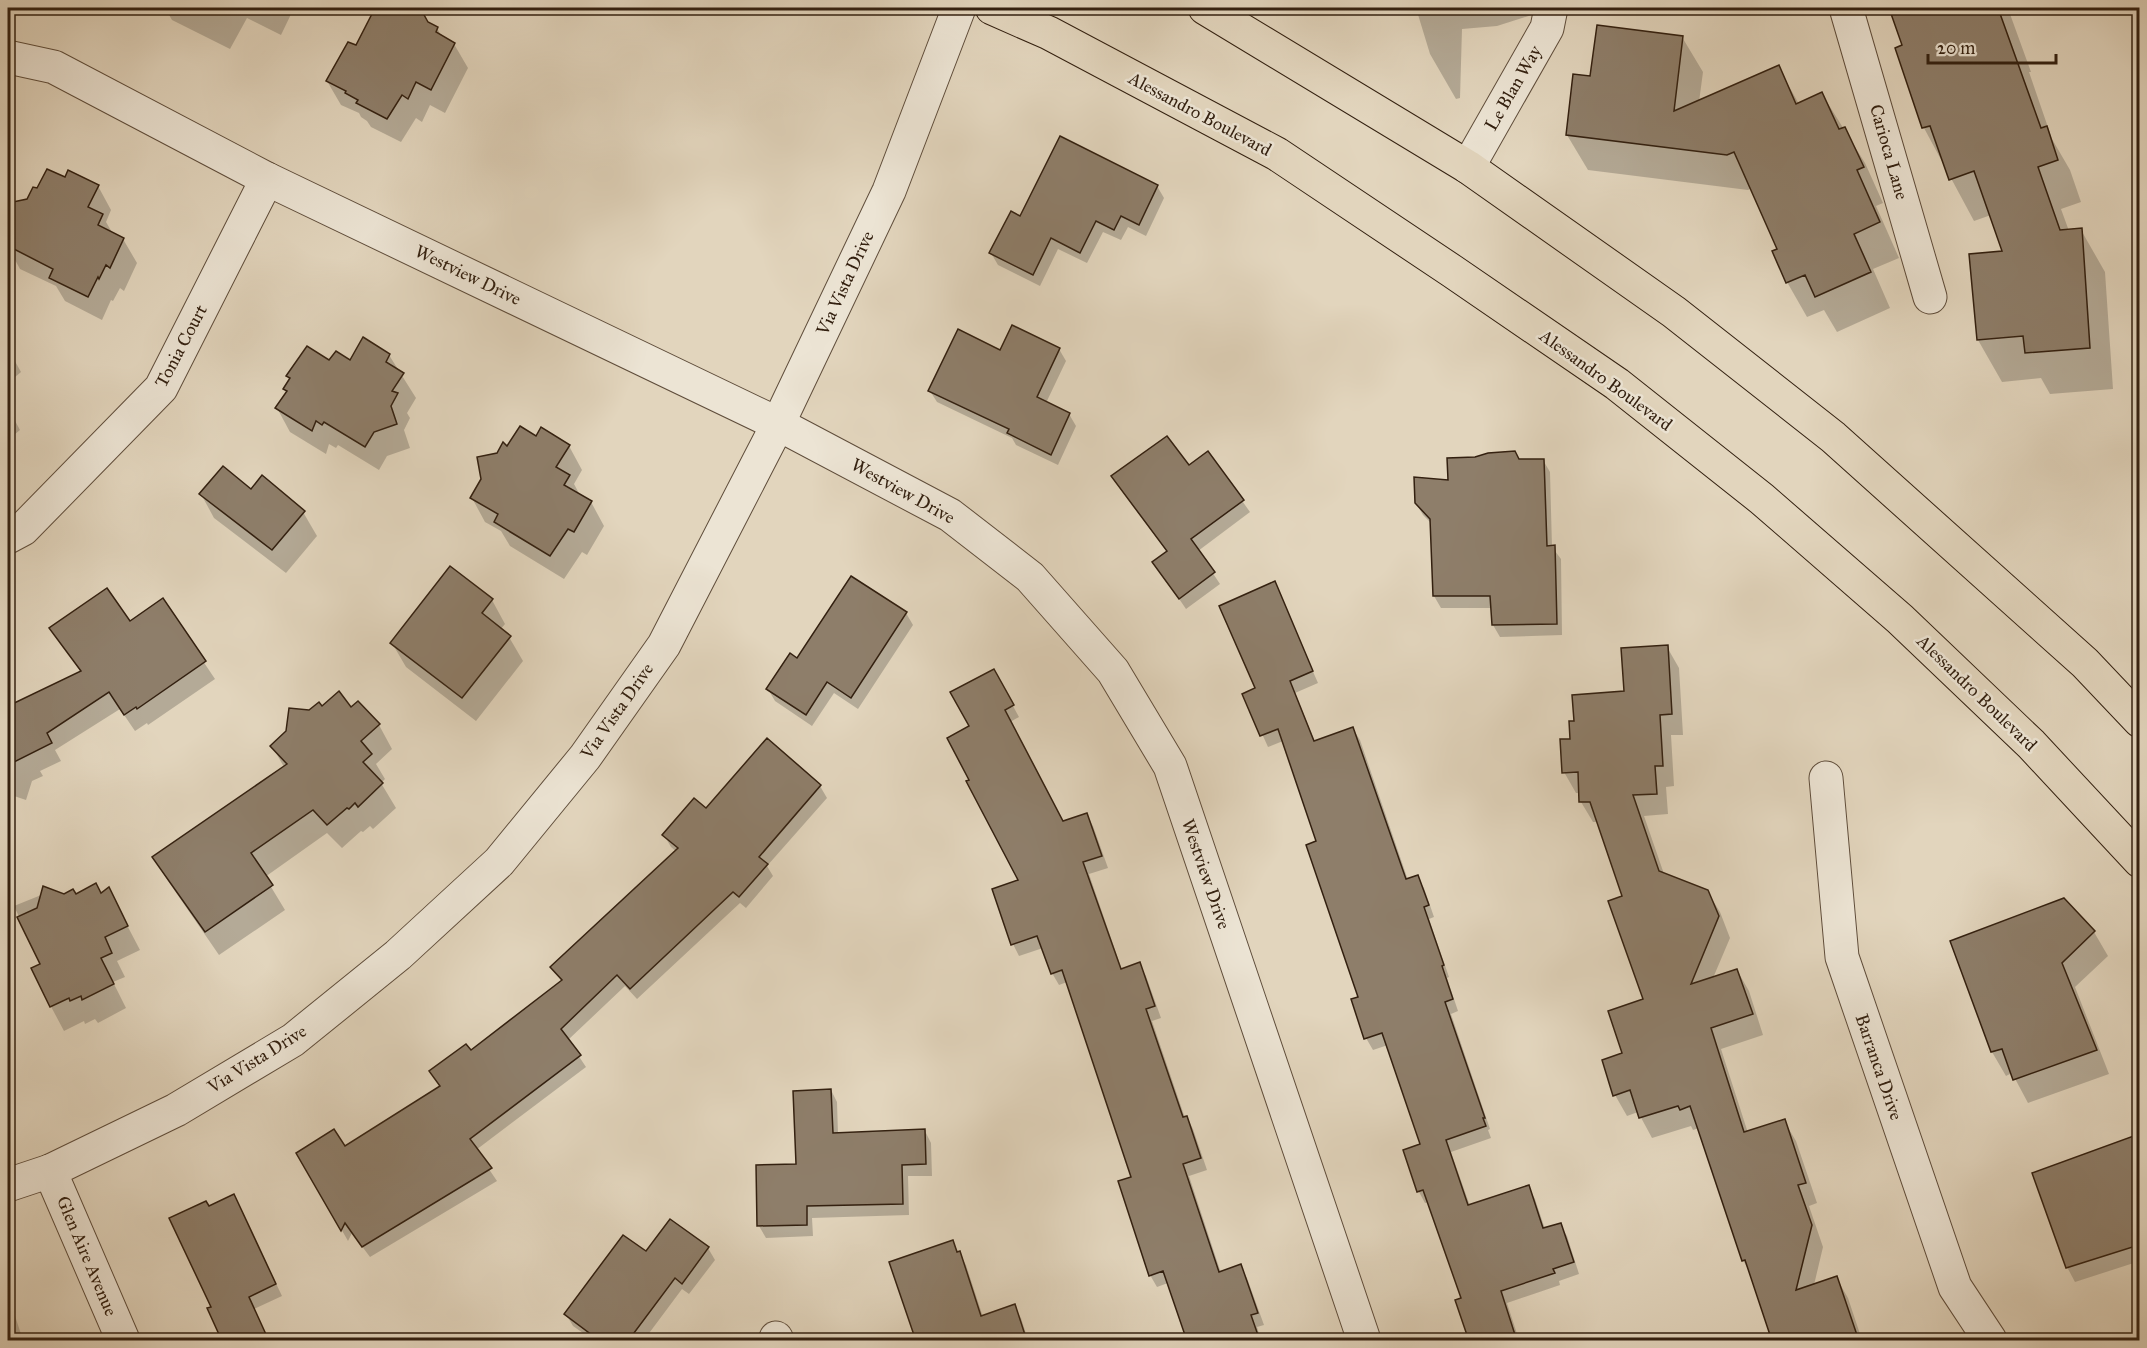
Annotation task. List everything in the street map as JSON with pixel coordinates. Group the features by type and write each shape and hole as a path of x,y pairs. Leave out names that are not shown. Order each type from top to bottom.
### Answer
{"main road":[{"name":"Alessandro Boulevard","path":"992,8 1049,33 1276,154 1617,384 1762,500 1900,619 2031,744 2139,861"},
{"path":"1205,8 1468,167 1674,312 1833,437 2085,663 2139,721"}],"street":[{"name":"Via Vista Drive","path":"8,1185 50,1171 176,1110 293,1040 398,955 500,862 585,757 664,645 778,424 889,191 959,8"},
{"name":"Le Blan Way","path":"1468,167 1547,28 1551,8"},
{"name":"Carioca Lane","path":"1846,8 1930,297"},
{"name":"Westview Drive","path":"8,57 54,68 267,178 778,424 950,515 1030,577 1113,671 1170,766 1364,1341"},
{"name":"Tonia Court","path":"8,537 23,528 161,388 267,178"},
{"name":"Barranca Drive","path":"1826,778 1842,957 1955,1287 1990,1341"},
{"name":"Glen Aire Avenue","path":"50,1171 123,1341"}],"building":[{"path":"375,8 414,8 423,13 428,22 438,27 436,32 455,43 431,90 416,82 408,99 402,95 387,119 356,103 358,100 345,93 346,91 326,81 348,42 356,45"},
{"path":"1889,8 1998,8 2041,128 2047,126 2058,160 2038,167 2060,230 2082,228 2090,348 2025,353 2023,336 1977,340 1969,254 2002,251 1974,171 1949,180 1930,126 1922,128 1895,48 1902,45"},
{"path":"1597,25 1683,36 1674,111 1779,65 1796,104 1822,92 1839,129 1845,127 1864,167 1857,170 1880,222 1854,234 1871,272 1815,297 1805,275 1786,283 1772,251 1777,249 1734,152 1727,155 1566,135 1573,74 1590,76"},
{"path":"1060,136 1158,185 1139,225 1121,216 1114,230 1096,221 1080,253 1051,238 1033,275 989,253 1011,211 1020,216"},
{"path":"47,169 65,177 68,170 99,185 88,207 103,214 98,225 124,238 110,268 106,265 88,297 49,278 53,269 8,246 8,239 14,226 8,203 27,199 33,187 37,188"},
{"path":"1012,325 1060,348 1037,397 1070,413 1051,455 1007,433 1009,429 928,391 958,329 1000,350"},
{"path":"363,337 390,354 386,362 404,373 392,391 398,393 391,406 397,424 374,432 365,447 324,422 322,425 316,421 312,431 275,408 287,391 283,389 290,378 286,376 307,346 329,360 336,351 350,360"},
{"path":"520,426 536,436 541,427 570,445 556,467 570,475 564,485 592,501 574,532 568,529 550,556 494,522 498,514 470,498 481,479 477,457 497,453 503,442 507,446"},
{"path":"1167,436 1189,465 1208,451 1244,500 1191,539 1215,572 1179,599 1152,562 1167,551 1111,476"},
{"path":"1515,451 1519,459 1544,459 1547,546 1555,545 1557,624 1492,625 1490,596 1433,596 1430,519 1415,503 1414,477 1448,480 1447,458 1475,457 1488,453"},
{"path":"223,466 251,489 262,475 305,511 272,550 199,494"},
{"path":"450,566 493,599 482,613 511,636 462,698 390,643"},
{"path":"851,576 907,612 851,698 827,682 806,715 766,689 790,653 797,658"},
{"path":"1275,581 1313,671 1290,681 1314,741 1353,727 1406,879 1418,875 1429,905 1424,907 1453,999 1445,1002 1485,1118 1483,1118 1486,1126 1446,1140 1468,1205 1529,1185 1543,1228 1561,1223 1574,1262 1553,1269 1555,1273 1501,1291 1517,1341 1469,1341 1455,1300 1461,1298 1423,1190 1417,1192 1403,1150 1420,1144 1382,1033 1364,1039 1351,999 1358,997 1306,845 1316,841 1278,729 1260,736 1242,694 1255,688 1219,606"},
{"path":"107,588 130,621 163,598 206,661 137,709 136,707 124,715 109,692 47,733 52,743 8,765 8,706 81,671 49,628"},
{"path":"1668,645 1672,714 1660,715 1663,766 1655,766 1657,794 1633,795 1659,871 1708,890 1719,916 1691,984 1737,969 1753,1014 1711,1028 1744,1132 1785,1119 1806,1183 1798,1185 1812,1225 1796,1290 1837,1276 1859,1341 1772,1341 1745,1260 1742,1261 1690,1106 1680,1110 1678,1106 1639,1118 1630,1090 1613,1096 1602,1060 1622,1053 1608,1011 1643,999 1608,901 1622,896 1590,802 1579,802 1578,772 1562,773 1560,739 1570,739 1569,721 1574,721 1572,695 1624,691 1621,648"},
{"path":"994,669 1014,705 1005,710 1063,821 1087,813 1102,856 1083,862 1121,969 1140,962 1155,1006 1146,1009 1183,1117 1187,1116 1201,1158 1183,1164 1219,1272 1241,1264 1258,1313 1251,1315 1260,1341 1187,1341 1163,1271 1149,1276 1118,1181 1131,1177 1062,970 1051,974 1037,936 1011,945 992,889 1018,880 966,781 969,780 947,738 969,726 950,692"},
{"path":"339,691 351,707 358,701 380,724 361,741 372,754 363,762 383,783 358,807 355,803 327,825 313,810 251,853 273,885 205,932 152,857 287,764 270,746 286,731 289,708 309,710 319,702 322,706"},
{"path":"767,738 821,785 759,857 768,864 739,897 733,892 630,989 617,975 561,1029 581,1055 470,1139 492,1168 362,1247 345,1223 341,1231 296,1153 334,1129 345,1146 440,1086 429,1071 466,1044 471,1050 562,980 550,967 678,848 662,835 694,798 706,808"},
{"path":"96,883 101,893 109,887 128,926 105,937 112,953 101,958 114,984 82,1000 81,996 70,1001 69,998 50,1007 31,968 40,964 17,917 37,908 43,886 64,894 73,889 76,894"},
{"path":"2064,898 2095,931 2062,963 2097,1050 2013,1080 2002,1049 1991,1052 1950,941"},
{"path":"831,1089 833,1133 925,1129 926,1164 902,1165 903,1204 807,1206 807,1225 757,1226 756,1165 796,1164 793,1091"},
{"path":"2139,1134 2139,1245 2066,1268 2032,1173"},
{"path":"234,1194 276,1284 249,1297 269,1341 222,1341 207,1308 211,1307 169,1218 206,1201 209,1206"},
{"path":"670,1219 709,1247 682,1284 675,1278 628,1341 600,1341 564,1314 623,1235 646,1251"},
{"path":"953,1240 957,1252 960,1251 981,1316 1015,1304 1027,1341 916,1341 889,1262"}]}
